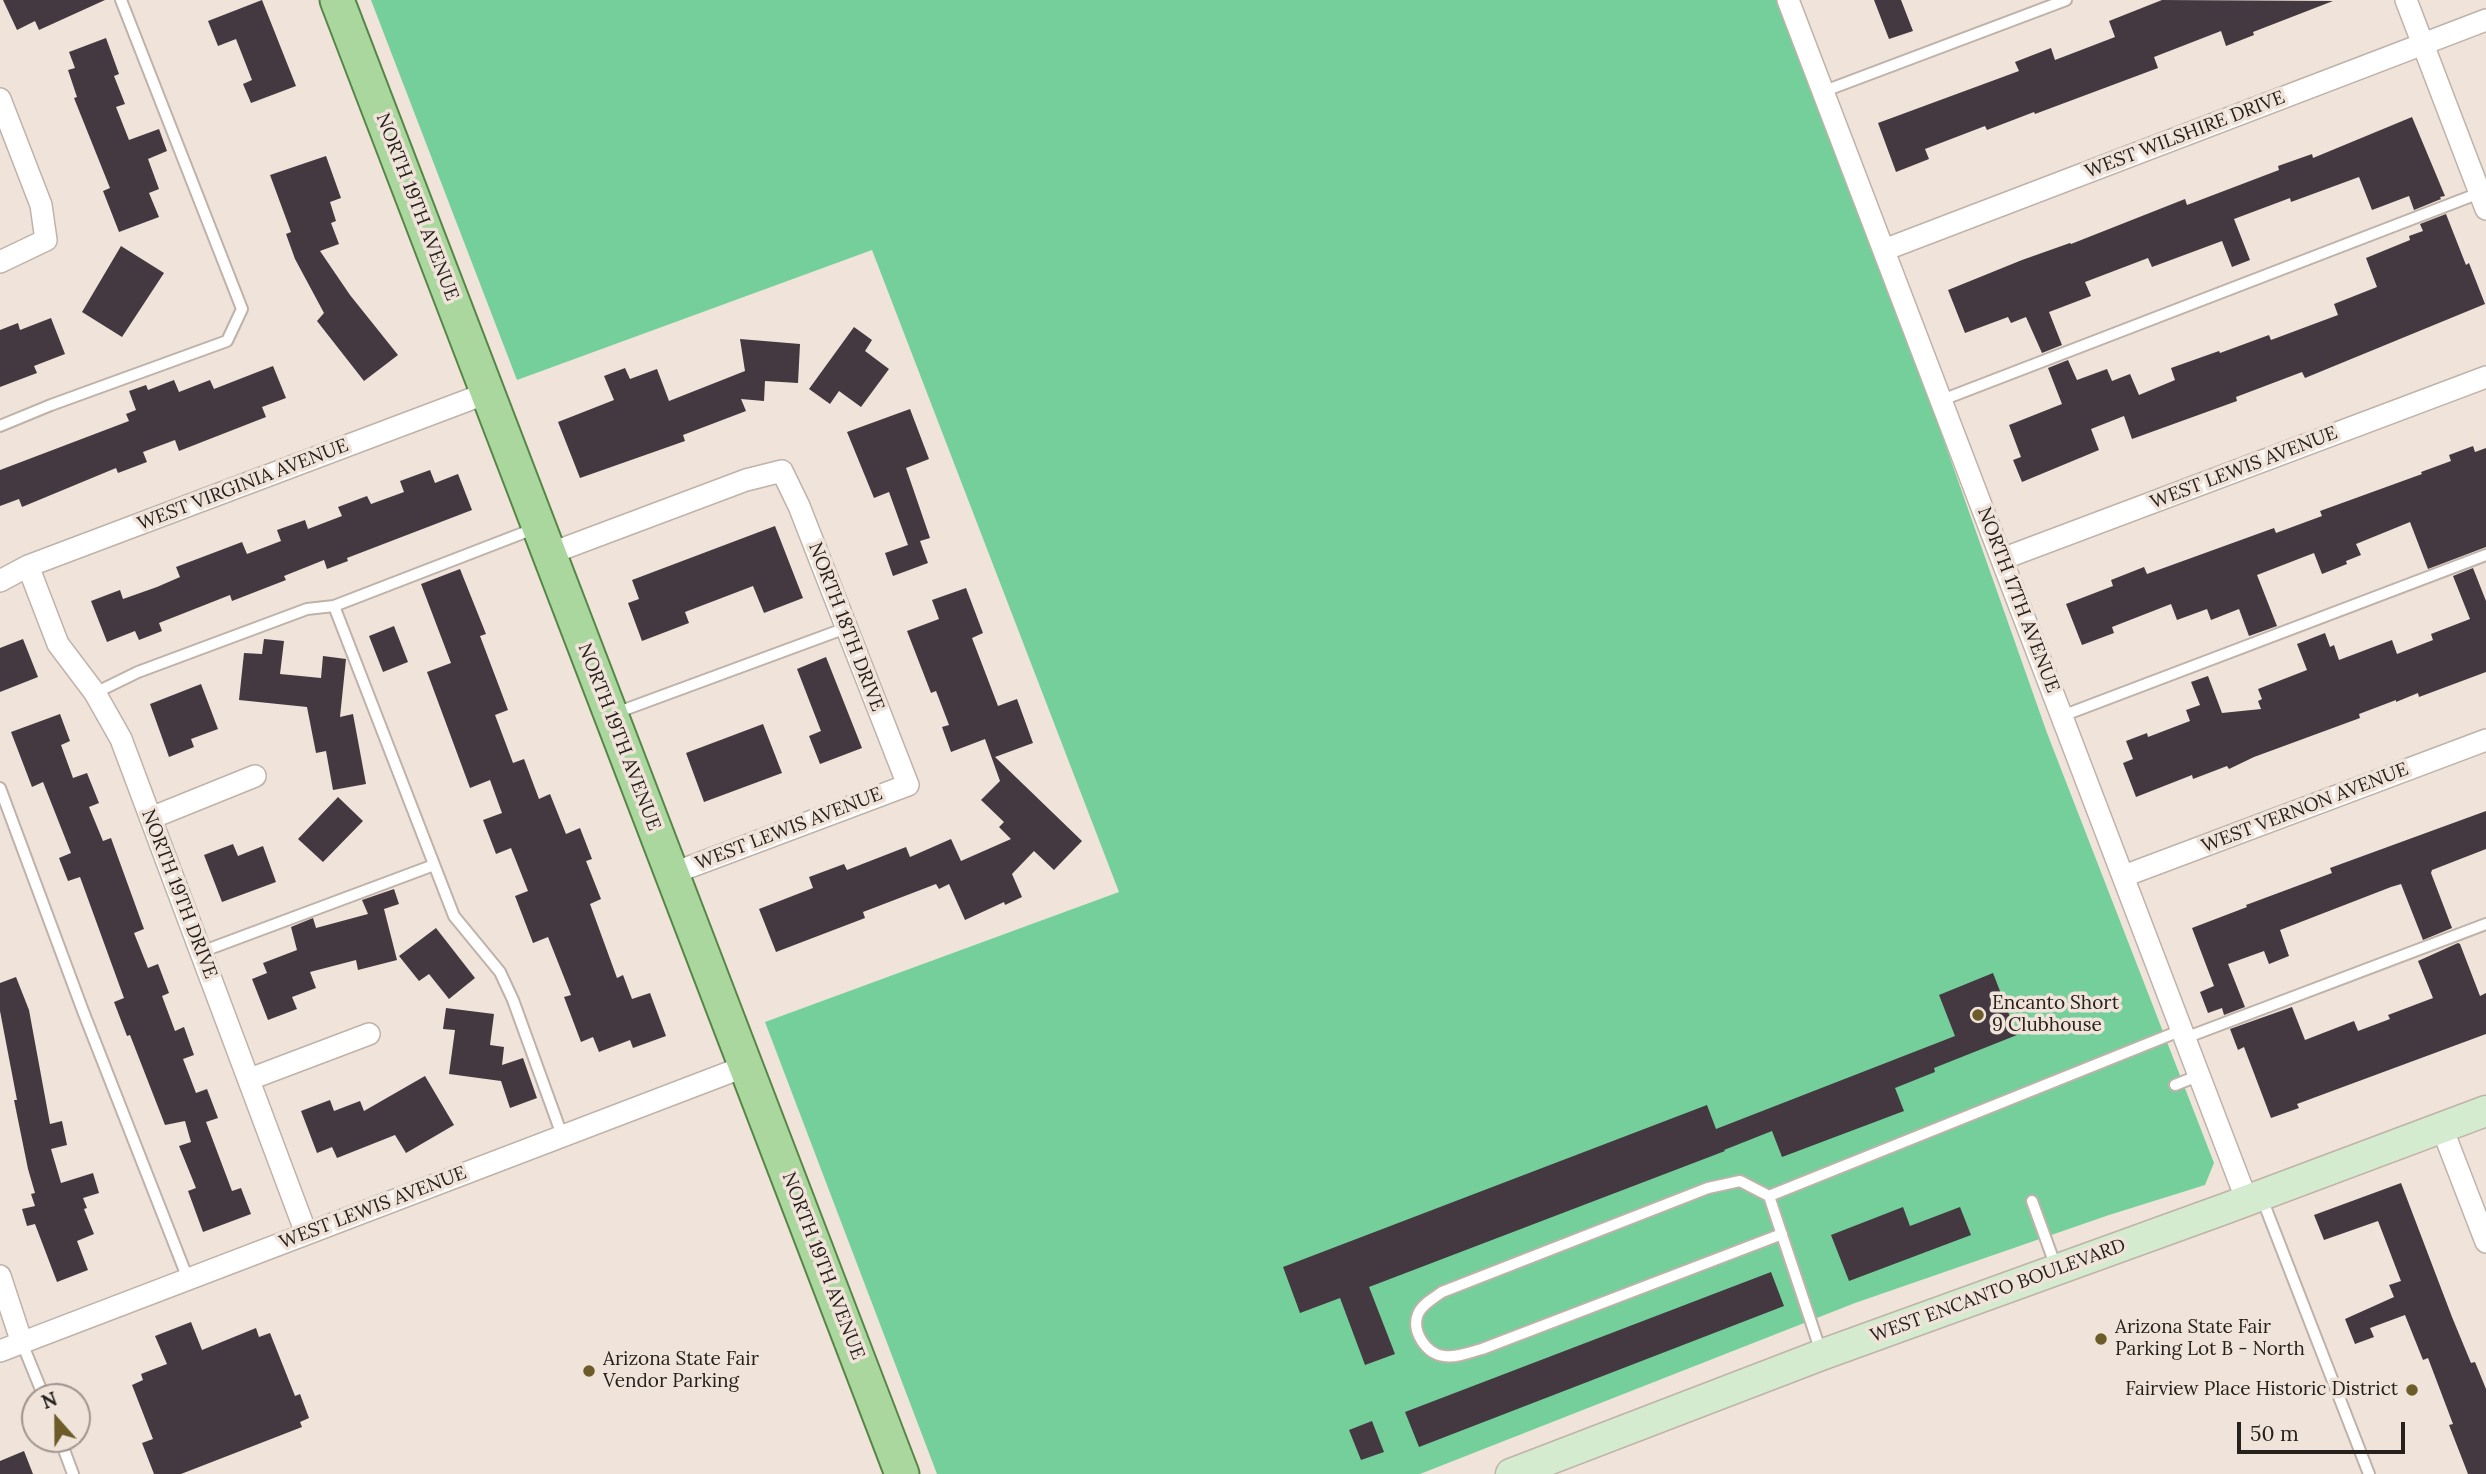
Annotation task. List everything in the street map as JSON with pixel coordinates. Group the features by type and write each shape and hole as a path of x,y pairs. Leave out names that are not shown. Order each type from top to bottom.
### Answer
{"main road":[{"name":"NORTH 19TH AVENUE","path":"337,0 902,1474"}],"street":[{"name":"NORTH 17TH AVENUE","path":"1788,0 2183,1034 2254,1198"},
{"path":"2406,0 2484,198"},
{"name":"WEST WILSHIRE DRIVE","path":"1884,250 2486,20"},
{"path":"0,99 41,205 46,240 0,262"},
{"name":"WEST LEWIS AVENUE","path":"2002,559 2486,377"},
{"name":"WEST VIRGINIA AVENUE","path":"0,581 28,566 487,393"},
{"name":"NORTH 18TH DRIVE","path":"543,540 782,471 799,506 908,785"},
{"name":"NORTH 19TH DRIVE","path":"28,566 58,644 95,693 121,739 306,1233"},
{"name":"WEST VERNON AVENUE","path":"2124,876 2486,740"},
{"path":"151,818 255,776"},
{"name":"WEST LEWIS AVENUE","path":"671,874 908,785"},
{"path":"250,1079 369,1034"},
{"name":"WEST LEWIS AVENUE","path":"0,1351 746,1066"},
{"name":"WEST ENCANTO BOULEVARD","path":"1511,1474 1821,1355 2486,1111"},
{"path":"2442,1128 2486,1242"},
{"path":"0,1276 22,1343"}],"lane":[{"path":"0,426 227,341 242,309 121,0"},
{"path":"1822,92 2066,0"},
{"path":"1942,400 2484,198"},
{"path":"95,693 138,672 307,609 334,606 543,540"},
{"path":"2062,716 2486,555"},
{"path":"334,606 454,916 500,972 513,1000 562,1135"},
{"path":"611,715 846,628"},
{"path":"0,788 83,1012 188,1279"},
{"path":"201,952 434,865"},
{"path":"1769,1196 2183,1034 2486,924"},
{"path":"2175,1085 2200,1075"},
{"path":"1782,1234 1473,1352 1445,1357 1431,1352 1422,1342 1417,1328 1418,1314 1442,1292 1708,1188 1740,1181 1769,1196 1782,1234 1821,1355"},
{"path":"2254,1198 2369,1474"},
{"path":"2032,1201 2056,1270"},
{"path":"22,1343 38,1383"},
{"path":"66,1453 74,1474"}],"green space":[{"path":"371,0 1781,0 1937,421 2047,733 2214,1163 2205,1185 2109,1215 1855,1303 1420,1474 937,1474 765,1022 1119,892 872,250 517,380"}],"building":[{"path":"3,0 105,0 39,30 35,21 17,30"},
{"path":"262,0 296,86 251,103 243,84 252,80 236,39 218,46 208,21"},
{"path":"1874,0 1901,0 1913,31 1889,39"},
{"path":"2162,0 2333,1 2253,32 2254,35 2226,46 2221,31 2154,57 2158,68 2035,114 2034,112 1987,130 1985,126 1925,149 1929,159 1896,172 1878,123 2019,71 2015,62 2051,48 2055,60 2115,37 2109,21"},
{"path":"106,38 119,74 114,76 125,104 116,107 129,140 159,129 167,151 148,159 159,189 149,193 159,217 119,232 103,191 110,188 74,98 77,97 68,70 75,68 69,52"},
{"path":"2412,117 2445,196 2440,197 2441,199 2414,210 2409,196 2372,210 2359,177 2234,219 2250,260 2232,267 2222,241 2152,267 2148,258 2085,282 2091,296 2049,312 2062,345 2042,353 2026,317 2011,323 2008,317 1965,333 1948,290 2185,199 2187,205 2279,170 2278,166 2312,154 2313,158"},
{"path":"326,156 341,198 330,202 336,221 331,223 339,244 320,251 350,295 398,355 364,381 317,321 324,313 295,259 286,234 291,232 270,175"},
{"path":"2446,214 2485,304 2305,378 2302,372 2236,397 2237,401 2132,439 2124,416 2091,429 2099,450 2022,482 2013,460 2021,457 2009,425 2062,404 2048,368 2068,360 2077,380 2107,369 2112,381 2130,374 2139,395 2175,380 2171,368 2269,335 2271,340 2338,315 2334,304 2377,287 2366,258 2410,240 2409,236 2423,231 2420,224"},
{"path":"121,246 164,273 122,337 82,312"},
{"path":"51,318 65,354 34,366 37,373 0,387 0,330 18,323 20,330"},
{"path":"854,327 872,340 865,351 889,369 861,407 839,391 830,404 809,389"},
{"path":"740,339 800,344 798,383 765,381 764,401 741,399 746,411 683,435 685,441 580,478 558,422 614,400 604,376 625,368 630,379 657,369 669,401 745,371"},
{"path":"273,366 286,398 262,407 266,417 179,451 175,440 143,452 147,462 118,473 116,468 22,507 19,499 0,506 0,470 129,421 126,414 136,410 129,391 146,385 148,390 174,380 179,392 210,380 214,389"},
{"path":"910,409 929,459 906,468 930,538 920,541 928,563 893,576 885,553 908,545 889,492 874,498 847,432"},
{"path":"2473,446 2475,452 2486,448 2486,547 2428,569 2410,522 2356,544 2361,555 2322,574 2314,553 2257,575 2277,626 2249,636 2239,609 2211,620 2207,609 2177,620 2171,604 2112,627 2114,633 2082,645 2066,604 2113,586 2111,580 2144,567 2147,574 2274,528 2276,533 2322,516 2320,511 2422,474 2421,472 2451,461 2449,455"},
{"path":"430,470 435,483 458,474 472,510 347,558 348,561 327,569 324,560 284,576 286,580 232,601 230,595 159,623 162,631 139,640 135,631 107,642 91,601 120,590 123,599 157,587 180,577 176,567 242,542 247,554 281,541 277,530 305,520 308,529 342,516 338,507 367,496 371,504 404,492 400,481"},
{"path":"775,526 803,598 764,613 753,586 685,612 689,623 642,641 628,603 639,599 632,580"},
{"path":"2473,568 2486,601 2486,672 2419,697 2418,693 2396,700 2359,714 2360,718 2254,757 2229,769 2227,766 2193,779 2192,775 2136,797 2123,763 2133,759 2126,741 2147,733 2148,737 2190,721 2186,710 2200,705 2191,682 2208,676 2222,713 2261,709 2258,701 2262,699 2258,689 2307,670 2297,644 2325,633 2330,647 2334,645 2339,660 2392,640 2397,654 2433,640 2431,634 2470,619 2453,576"},
{"path":"460,569 486,634 480,636 508,710 495,715 513,763 524,759 539,799 550,794 566,834 580,828 592,859 586,861 601,899 590,904 617,978 623,975 632,999 650,993 666,1036 633,1048 630,1040 599,1052 593,1037 581,1042 564,997 571,995 548,937 533,943 515,896 528,891 511,848 496,854 483,820 502,813 490,780 470,788 427,672 451,663 421,584"},
{"path":"966,588 983,633 972,638 998,706 1017,699 1033,743 995,757 1082,841 1054,870 1034,851 1012,874 1022,897 965,920 949,884 939,889 936,884 863,912 865,918 776,952 759,909 813,888 809,877 844,864 847,870 906,847 910,857 951,839 961,861 1011,839 999,827 1004,822 981,800 1000,781 985,739 951,752 942,727 949,725 936,691 931,693 907,631 939,619 932,600"},
{"path":"394,626 408,662 383,672 369,636"},
{"path":"23,639 38,677 0,692 0,648"},
{"path":"264,639 284,641 280,674 321,678 323,656 346,659 340,717 353,714 366,784 333,790 326,751 316,753 307,707 239,700 244,653 262,654"},
{"path":"826,657 862,748 820,764 809,736 821,731 797,669"},
{"path":"201,684 218,729 191,739 194,747 169,757 150,704"},
{"path":"60,714 70,741 61,745 73,778 87,773 99,803 89,807 103,841 111,838 144,929 134,933 148,968 158,964 169,993 162,996 175,1031 184,1027 194,1055 183,1059 196,1093 207,1089 218,1118 206,1122 232,1191 241,1188 251,1214 203,1232 188,1191 196,1188 179,1146 191,1142 185,1121 165,1125 130,1035 127,1036 114,1002 124,998 80,877 68,881 59,858 71,853 43,782 32,787 11,732"},
{"path":"763,724 782,773 704,802 686,753"},
{"path":"338,797 363,821 323,862 298,839"},
{"path":"2486,811 2486,849 2432,870 2431,873 2452,928 2423,940 2401,884 2391,887 2280,930 2289,956 2269,964 2264,951 2228,964 2245,1007 2224,1015 2222,1008 2208,1013 2200,992 2214,986 2192,928 2332,873 2330,868"},
{"path":"233,844 238,856 263,846 276,882 222,902 204,855"},
{"path":"394,889 399,904 384,909 397,960 358,970 356,960 310,972 316,988 292,997 297,1009 268,1020 252,979 267,973 263,963 297,950 291,927 313,918 316,928 368,914 362,900"},
{"path":"436,928 475,978 449,999 429,974 419,981 399,956"},
{"path":"2458,943 2480,996 2486,993 2486,1034 2297,1104 2299,1108 2271,1118 2244,1047 2238,1050 2230,1029 2292,1007 2305,1040 2354,1021 2358,1031 2390,1019 2388,1015 2433,998 2418,961"},
{"path":"1993,973 2017,1035 1934,1068 1935,1072 1895,1088 1904,1111 1782,1157 1772,1131 1369,1287 1395,1354 1365,1365 1340,1298 1300,1313 1283,1267 1707,1105 1716,1129 1955,1036 1939,995"},
{"path":"16,977 29,1010 50,1124 62,1121 67,1145 51,1149 61,1183 93,1173 99,1193 83,1198 87,1208 84,1209 94,1234 77,1241 88,1270 57,1282 35,1224 27,1226 22,1209 35,1206 31,1194 35,1193 14,1100 17,1100 0,1011 0,983"},
{"path":"446,1008 494,1014 490,1045 504,1047 502,1065 523,1058 537,1098 510,1108 501,1081 449,1074 455,1030 443,1029"},
{"path":"425,1076 454,1125 406,1153 395,1135 337,1158 332,1147 317,1153 301,1111 330,1100 334,1111 360,1101 364,1111"},
{"path":"2401,1183 2452,1317 2471,1363 2475,1362 2486,1389 2486,1474 2468,1474 2449,1425 2453,1424 2428,1358 2423,1360 2405,1315 2370,1328 2374,1337 2355,1344 2345,1319 2394,1297 2389,1285 2401,1281 2378,1221 2324,1240 2314,1215"},
{"path":"1903,1207 1910,1226 1960,1207 1971,1235 1849,1281 1831,1235"},
{"path":"1771,1272 1784,1306 1419,1447 1405,1412"},
{"path":"191,1322 202,1350 256,1328 259,1337 270,1333 295,1396 300,1394 309,1418 300,1422 302,1427 181,1474 154,1474 142,1443 153,1439 132,1385 143,1380 141,1374 167,1364 155,1336"},
{"path":"1372,1421 1384,1452 1361,1460 1349,1430"},
{"path":"25,1453 33,1474 0,1474 0,1461"}],"place":[{"name":"Encanto Short 9 Clubhouse","path":"1978,1015"},
{"name":"Arizona State Fair Parking Lot B - North","path":"2101,1339"},
{"name":"Arizona State Fair Vendor Parking","path":"589,1371"},
{"name":"Fairview Place Historic District","path":"2412,1390"}]}
